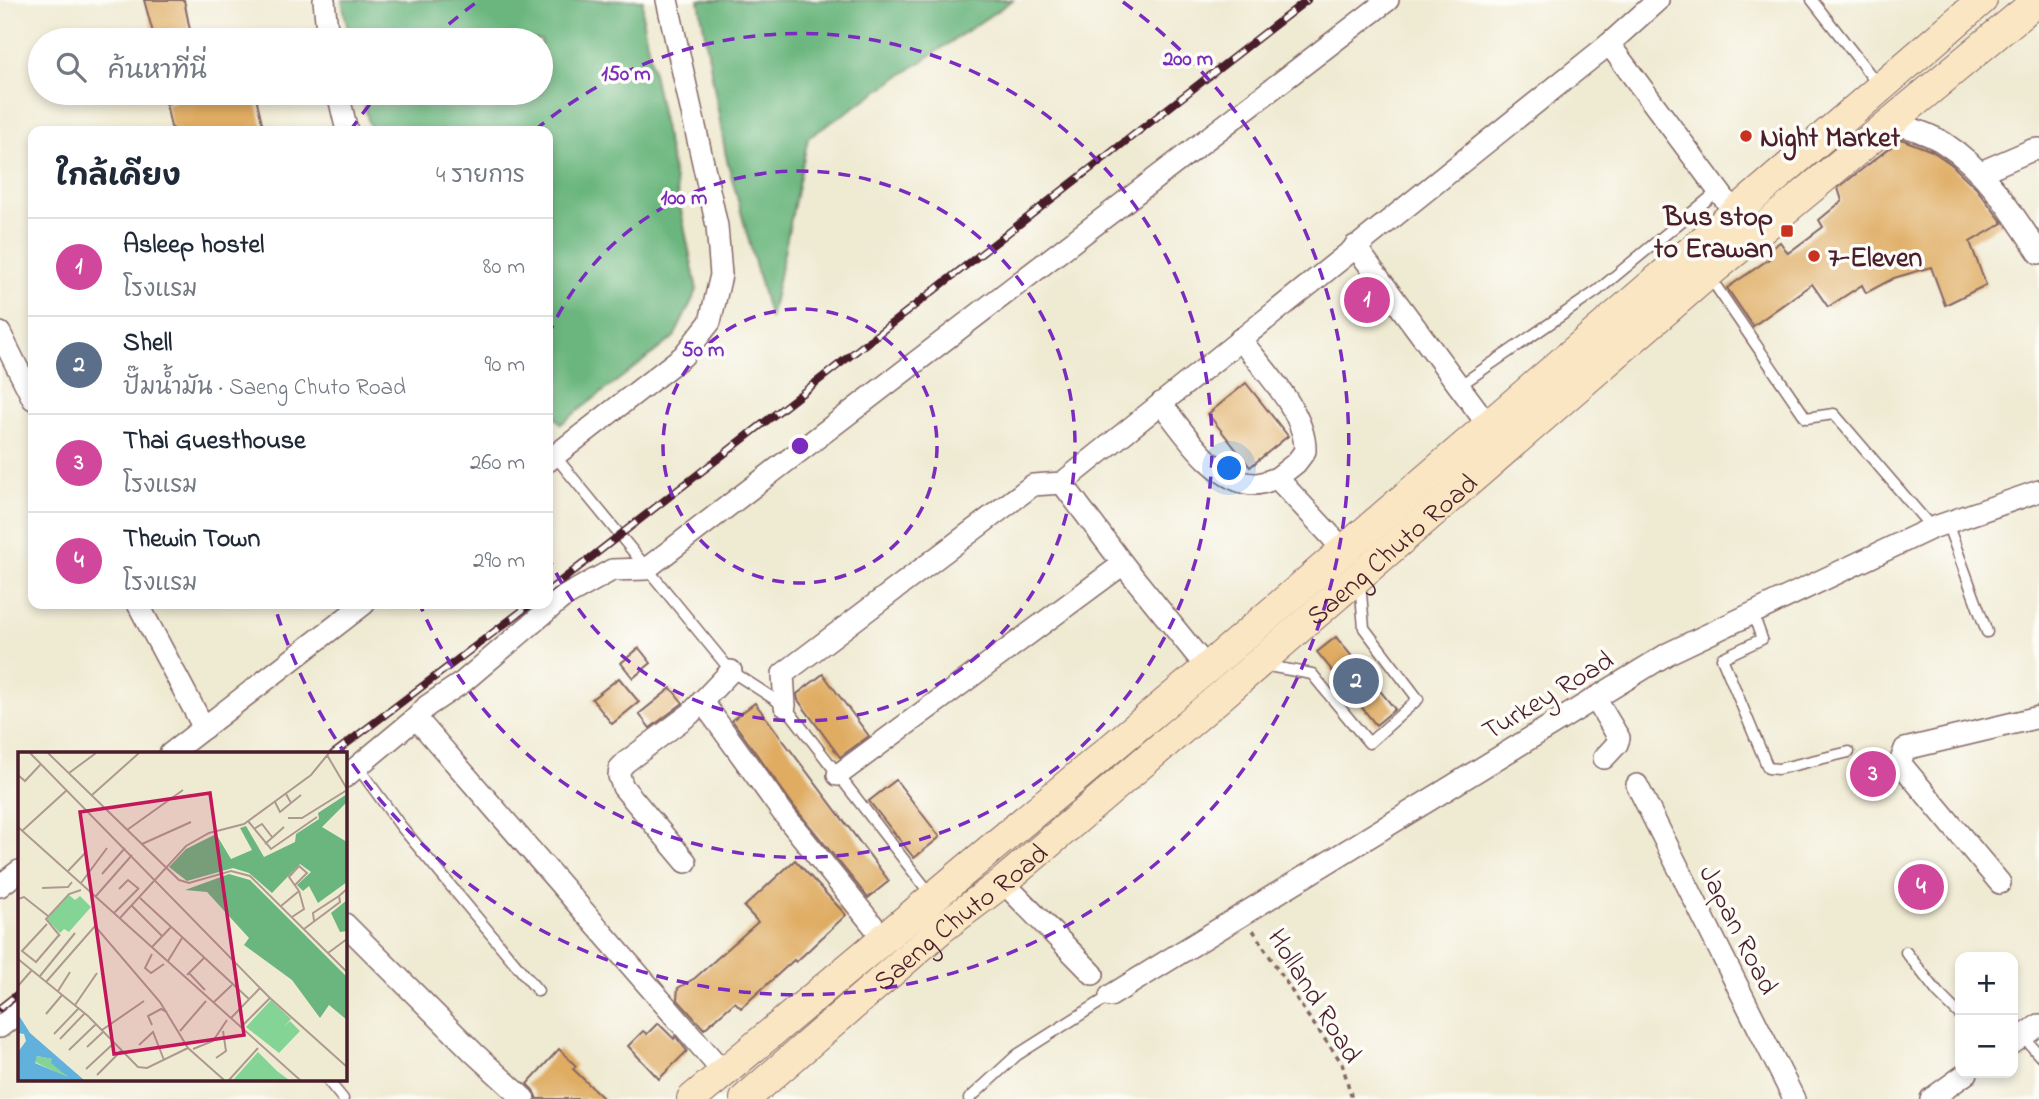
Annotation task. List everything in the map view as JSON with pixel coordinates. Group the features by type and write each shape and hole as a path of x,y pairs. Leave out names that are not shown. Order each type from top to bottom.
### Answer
{"main road":[{"name":"Saeng Chuto Road","path":"745,1099 942,928 1003,882 1222,695 1708,274 2038,0"},
{"name":"Saeng Chuto Road","path":"692,1099 1208,668 1488,425 1727,202 1881,88 1969,7"},
{"path":"1426,479 1443,503"},
{"path":"1208,668 1222,695"},
{"path":"809,1002 830,1026"}],"street":[{"path":"324,0 327,28"},
{"path":"553,452 683,356 710,322 721,275 717,226 667,0"},
{"path":"553,605 612,570 646,569 1388,0"},
{"path":"785,706 783,674 1033,485 1062,482 1609,44 1658,0"},
{"path":"1609,44 1727,202"},
{"path":"341,105 346,126"},
{"path":"1893,122 1942,141 1982,172 2009,206 2039,253"},
{"path":"1982,172 2032,149 2039,149"},
{"path":"1355,246 1488,425"},
{"path":"0,333 28,389"},
{"path":"1161,403 1210,463 1228,476 1245,483 1258,484 1277,478 1296,463 1306,451 1304,429 1289,404 1240,339"},
{"path":"1277,478 1344,550"},
{"path":"1062,482 1123,564 1208,668"},
{"name":"Turkey Road","path":"1110,996 1669,653 1940,526 2039,491"},
{"path":"838,775 1123,564"},
{"path":"141,609 204,728"},
{"path":"173,752 341,616 354,609"},
{"path":"351,771 427,706 463,682 548,609"},
{"path":"686,862 623,787 619,776 620,768 690,714 731,671"},
{"path":"1595,698 1619,738 1604,758"},
{"path":"702,701 786,817 884,939"},
{"path":"2000,883 1900,763 1905,749 2039,717"},
{"path":"416,718 724,1073"},
{"name":"Japan Road","path":"1636,785 1794,1099"},
{"path":"0,886 18,872"},
{"path":"1003,882 1093,974"},
{"path":"346,925 524,1099"},
{"path":"0,1027 18,1013"},
{"path":"1931,1099 1961,1085"}],"lane":[{"path":"1812,0 1881,88"},
{"path":"1459,386 1727,202"},
{"path":"1708,274 1806,418 1834,414 1940,526 1987,632"},
{"path":"553,458 731,671 785,706 934,898"},
{"path":"1258,664 1312,674 1369,743 1418,699 1364,628 1359,576"},
{"path":"1753,614 1762,639 1722,658 1768,768 1778,769 1849,752"},
{"path":"351,771 400,825 538,990"},
{"path":"1906,953 1955,1010"},
{"path":"969,1099 1017,1055 1110,996"},
{"path":"2025,1035 2039,1055"},
{"path":"330,1083 343,1099"}],"path":[{"name":"Holland Road","path":"1242,913 1305,1012 1342,1063 1352,1099"}],"green space":[{"path":"342,0 643,0 643,23 697,290 674,337 561,424 553,415 553,126 370,126 364,105 553,105 553,28 348,28"},
{"path":"699,0 1013,0 808,138 770,319 726,156"}],"building":[{"path":"144,0 184,0 190,28 152,28"},
{"path":"166,105 258,105 263,126 171,126"},
{"path":"1901,139 1932,151 1951,164 1976,188 2003,223 1970,242 1986,285 1945,305 1931,267 1894,278 1866,293 1862,285 1828,307 1812,284 1753,326 1727,288 1769,259 1765,253 1780,242 1788,253 1823,227 1819,220 1842,201 1838,188"},
{"path":"1246,383 1288,436 1250,467 1208,414"},
{"path":"1336,637 1395,709 1376,725 1317,652"},
{"path":"639,648 651,663 633,678 621,663"},
{"path":"823,674 869,736 840,757 798,700 797,694"},
{"path":"619,678 639,702 612,724 592,699"},
{"path":"671,688 683,703 650,728 639,714"},
{"path":"755,703 889,881 868,898 796,809 732,720"},
{"path":"896,780 940,837 914,858 869,801"},
{"path":"795,860 846,915 741,1008 735,1002 704,1029 677,999 678,988 695,978 758,922 744,907"},
{"path":"658,1023 674,1039 675,1036 687,1051 659,1079 628,1046 643,1031 647,1034"},
{"path":"559,1049 576,1066 573,1069 604,1099 537,1099 527,1084"}],"railway":[{"path":"553,587 1307,0"},
{"path":"336,752 524,609"},
{"path":"0,1008 18,994"}],"place":[{"name":"Night Market","path":"1746,136"},
{"name":"Bus stop to Erawan","path":"1787,231"},
{"name":"7-Eleven","path":"1814,256"},
{"name":"Asleep hostel","path":"1367,300"},
{"name":"Shell","path":"1356,681"},
{"name":"Thai Guesthouse","path":"1873,774"},
{"name":"Thewin Town","path":"1921,887"}]}
